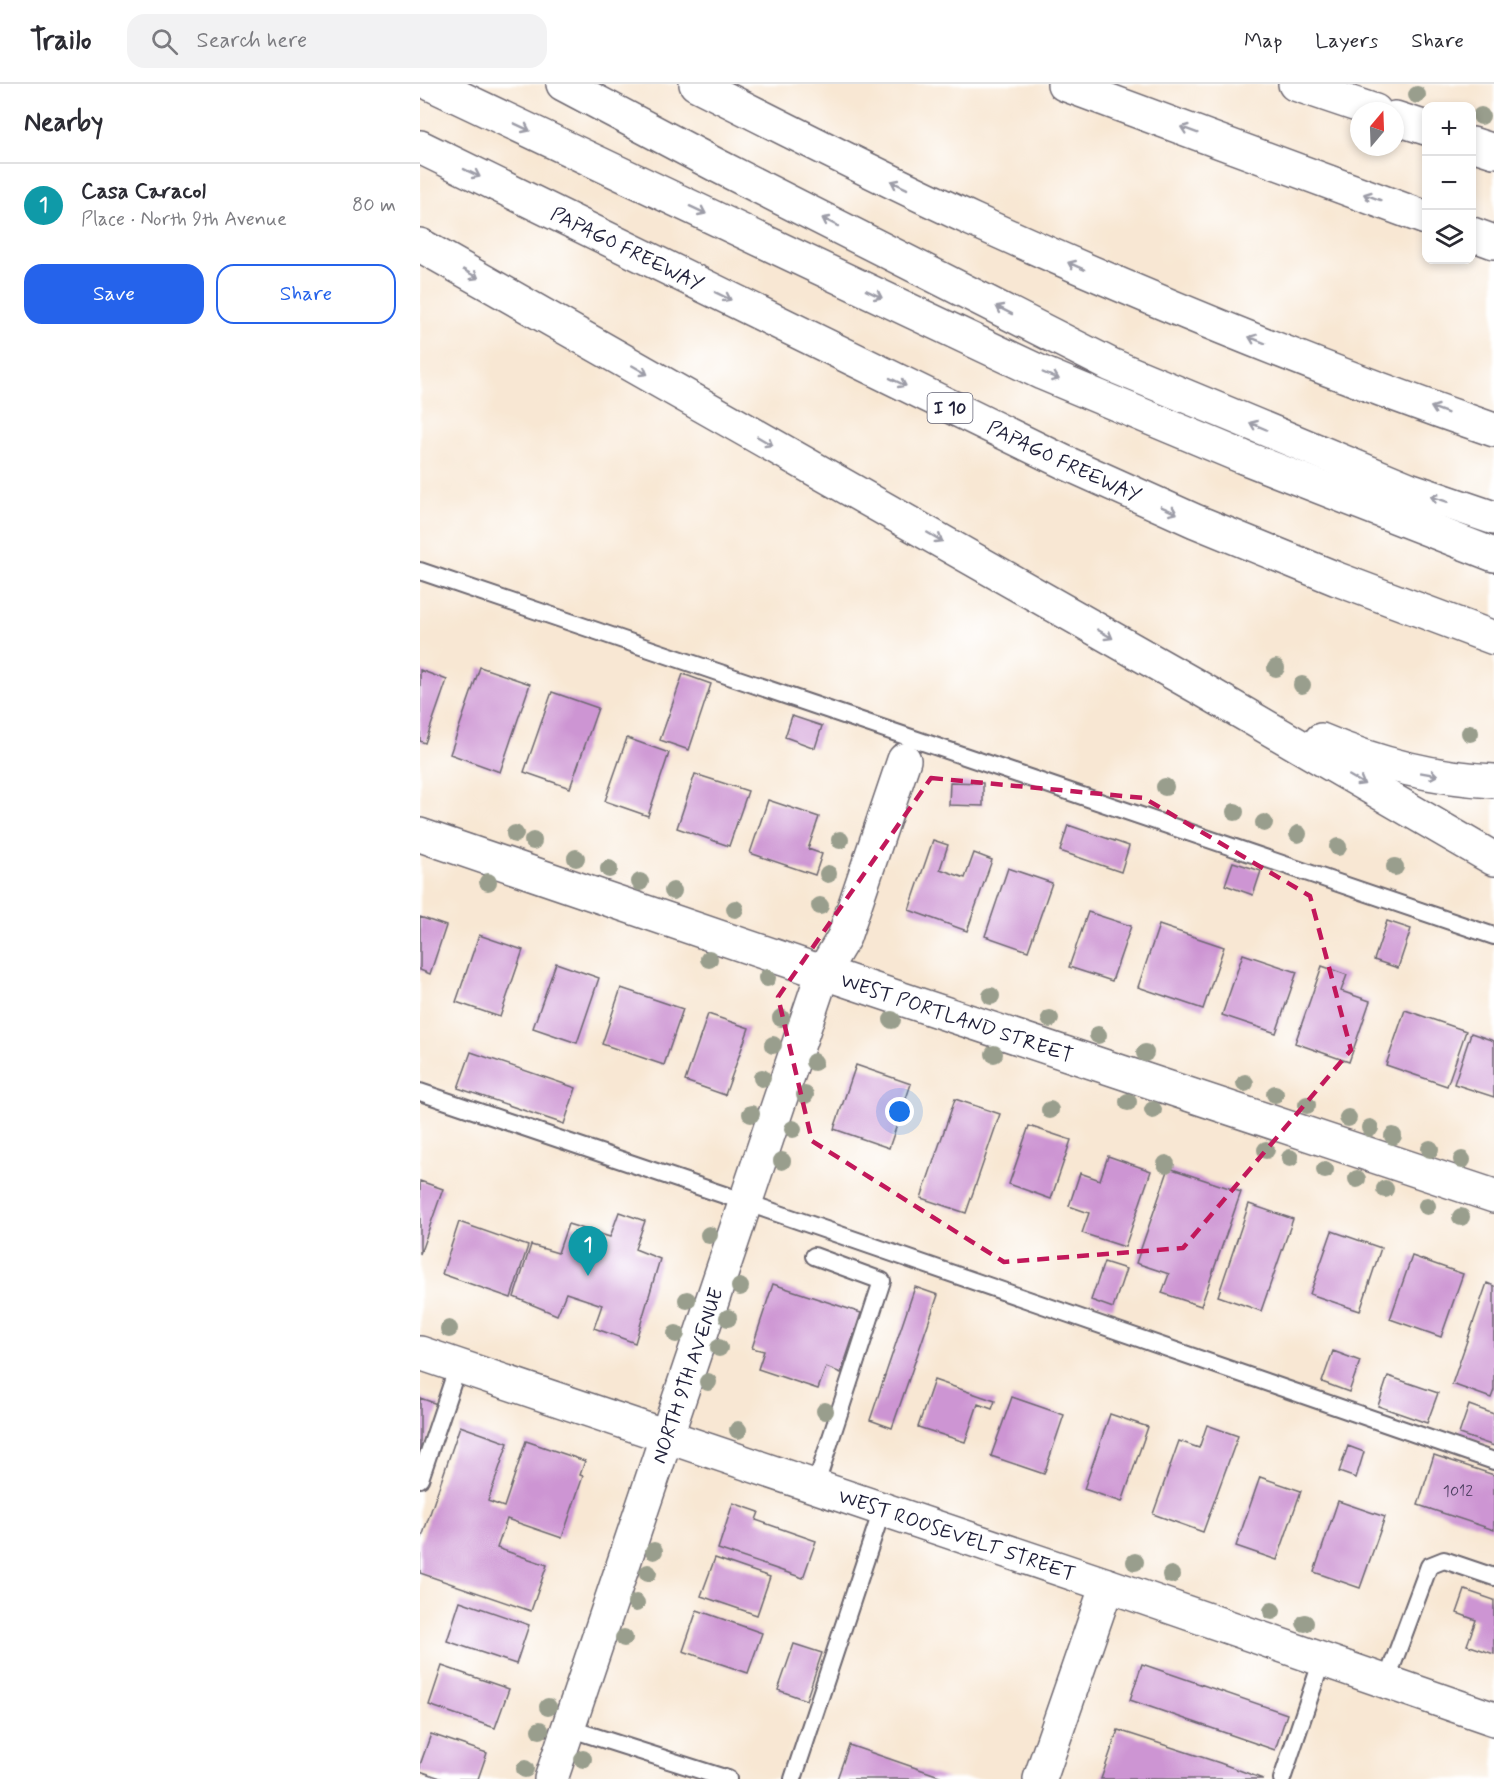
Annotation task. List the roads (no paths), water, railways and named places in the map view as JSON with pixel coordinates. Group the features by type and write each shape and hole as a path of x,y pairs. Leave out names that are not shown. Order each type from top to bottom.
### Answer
{"main road":[{"path":"431,84 1042,373 1243,457 1494,555"},
{"path":"563,84 716,165 1111,365 1409,489 1494,518"},
{"path":"696,84 960,214 1112,282 1278,349 1494,429"},
{"path":"1064,84 1422,217"},
{"path":"1295,84 1350,103"},
{"path":"1404,121 1422,127"},
{"path":"1476,145 1494,151"},
{"name":"PAPAGO FREEWAY","path":"420,147 1075,467 1195,521 1337,579 1494,639"},
{"path":"1476,235 1494,242"},
{"path":"420,245 1198,687 1494,859"},
{"path":"1198,687 1362,757 1428,774 1494,781"},
{"name":"NORTH 9TH AVENUE","path":"550,1779 823,972 827,924 894,757"},
{"name":"WEST PORTLAND STREET","path":"420,836 1494,1196"},
{"name":"WEST ROOSEVELT STREET","path":"420,1353 1107,1585 1494,1719"},
{"path":"1040,1779 1107,1585"}],"lane":[{"path":"420,571 1494,936"},
{"path":"420,1092 1494,1461"},
{"path":"813,1256 882,1281 815,1487"},
{"path":"420,1479 458,1366"},
{"path":"793,1779 882,1510"},
{"path":"1386,1682 1429,1566 1444,1560 1494,1577"},
{"path":"1282,1779 1322,1660"},
{"path":"568,1728 728,1779"}],"place":[{"name":"Casa Caracol","path":"588,1276"}]}
